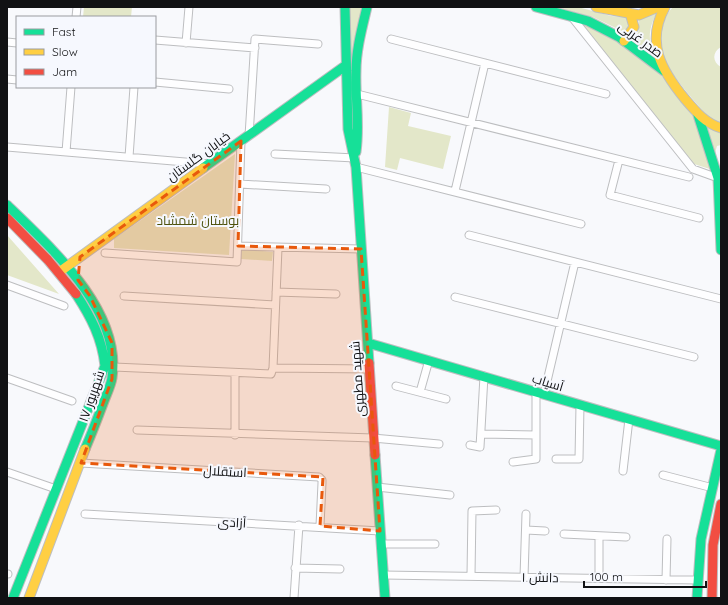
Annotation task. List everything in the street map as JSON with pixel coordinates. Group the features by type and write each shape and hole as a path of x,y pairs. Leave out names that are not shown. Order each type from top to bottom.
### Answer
{"main road":[{"name":"شهید مطهری","path":"345,7 345,66 348,129 356,163"},
{"name":"شهید مطهری","path":"367,7 359,44 356,71 359,130 356,163 370,369 373,438 385,598"},
{"name":"صدر غربی","path":"536,7 588,20 624,41 664,71"},
{"name":"صدر غربی","path":"596,7 639,14 658,7"},
{"path":"666,7 658,21 657,48 664,71 698,115 718,178"},
{"path":"624,41 634,27 630,13"},
{"name":"خیابان گلستان","path":"59,273 80,256 345,66"},
{"path":"698,115 721,128"},
{"path":"721,151 717,158 721,250"},
{"name":"۱۷ شهریور","path":"7,205 67,266 90,296 112,343 114,367 112,378 81,464 30,598"},
{"name":"۱۷ شهریور","path":"7,218 50,261 82,302 102,342 104,366 15,595"},
{"path":"56,254 80,256 78,280"},
{"name":"آسیاب","path":"368,343 721,446"},
{"path":"697,598 700,539 721,450"},
{"path":"712,598 717,586 713,546 721,504"},
{"path":"15,595 30,598"}],"street":[{"path":"186,43 189,7"},
{"path":"571,16 693,169 718,178"},
{"path":"105,253 237,262 240,184 255,39 318,44"},
{"path":"391,39 606,94"},
{"path":"156,40 255,48"},
{"path":"455,191 485,63"},
{"path":"156,82 229,89"},
{"path":"66,152 71,88"},
{"path":"129,157 134,88"},
{"path":"357,94 689,177"},
{"path":"7,147 210,164"},
{"path":"275,154 356,163 580,224"},
{"path":"619,160 610,195 699,218"},
{"path":"240,184 326,188"},
{"path":"469,235 721,299"},
{"path":"238,246 362,249"},
{"path":"272,371 278,248"},
{"path":"512,462 536,459 536,435 540,393 561,323 575,262"},
{"path":"7,285 64,306"},
{"path":"276,292 336,294"},
{"path":"124,296 276,305"},
{"path":"455,297 694,357"},
{"path":"420,392 429,360"},
{"path":"114,367 235,373 370,369"},
{"path":"235,373 235,435"},
{"path":"470,445 480,447 484,376"},
{"path":"7,378 72,401"},
{"path":"396,386 446,399"},
{"path":"556,459 579,459 580,405"},
{"path":"623,471 629,419"},
{"path":"137,430 235,435 373,438 439,444"},
{"path":"481,434 536,435"},
{"name":"استقلال","path":"81,464 319,477 322,480 320,526"},
{"path":"7,472 56,489"},
{"path":"663,475 713,488"},
{"path":"377,487 450,495"},
{"path":"471,575 472,511 496,510"},
{"name":"آزادی","path":"84,514 320,526 380,531"},
{"path":"524,577 526,514"},
{"path":"294,598 299,525"},
{"path":"526,530 545,531"},
{"path":"564,534 626,537"},
{"path":"599,536 599,578"},
{"path":"666,580 667,539"},
{"path":"381,544 435,544"},
{"path":"296,568 340,569"},
{"name":"دانش ۱","path":"383,575 471,575 698,580"}],"highlighted area":[{"path":"241,141 238,246 361,249 380,531 320,526 323,477 81,463 112,379 112,343 90,296 78,280 80,257"}],"green space":[{"path":"84,7 132,7 131,16 83,16"},
{"path":"349,7 363,7 354,153"},
{"path":"556,7 578,7 611,16 626,17 629,19 628,29 622,31 593,17"},
{"path":"673,7 721,7 721,47 718,49 714,57 718,65 721,67 721,123 709,117 697,104 677,80 664,59 661,46 661,32 665,18"},
{"path":"657,13 652,24 650,35 654,57 631,40 639,30 638,18"},
{"path":"581,23 621,44 663,77 694,118 713,170 694,164"},
{"path":"389,107 411,113 408,126 451,136 443,169 400,158 397,170 385,167"},
{"path":"707,126 721,134 721,145 717,146 715,153"},
{"name":"بوستان شمشاد","path":"235,154 229,255 114,248 114,239"},
{"path":"7,235 59,294 7,275"},
{"path":"242,249 273,252 272,261 241,259"}],"traffic: fast":[{"path":"345,7 348,129 356,167 369,363"},
{"path":"356,152 358,131 356,63 367,7"},
{"path":"536,7 588,21 619,37 664,71"},
{"path":"203,168 345,66"},
{"path":"698,115 718,178 721,250"},
{"path":"7,205 62,261 80,282 95,305 106,328 112,353 112,378 85,449"},
{"path":"13,598 105,366 104,356 95,328 76,294"},
{"path":"368,343 721,446"},
{"path":"697,598 701,539 721,450"},
{"path":"375,455 385,598"}],"traffic: slow":[{"path":"596,7 639,15 658,7"},
{"path":"665,7 659,20 656,33 656,45 663,67 669,78 697,113 705,120 721,128"},
{"path":"624,41 634,27 630,13"},
{"path":"62,270 203,168"},
{"path":"29,598 85,449"}],"traffic: jam":[{"path":"7,218 48,260 76,294"},
{"path":"369,363 375,455"},
{"path":"712,598 713,545 721,504"}]}
